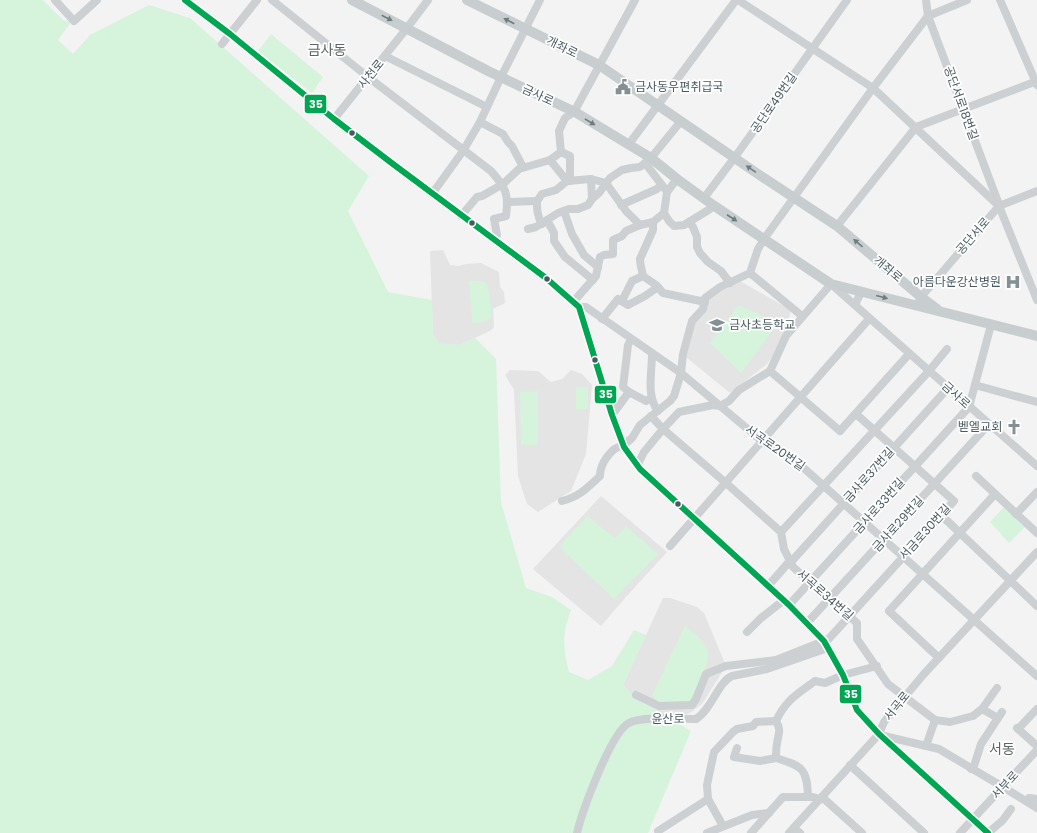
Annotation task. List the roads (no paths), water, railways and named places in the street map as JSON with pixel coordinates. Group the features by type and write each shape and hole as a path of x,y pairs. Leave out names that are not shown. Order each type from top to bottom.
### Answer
{"main road":[{"name":"금사로","path":"352,0 501,77 574,112 629,144 648,160 831,284 861,292 919,302"},
{"name":"개좌로","path":"467,0 599,65 837,226 919,302 942,312 1037,336"}],"street":[{"path":"55,0 74,21 97,0"},
{"name":"서곡로20번길","path":"185,0 230,34 334,119 460,216 546,278 576,304 586,308 681,373 763,442 798,462 1037,676"},
{"path":"222,44 257,0"},
{"path":"272,0 368,77 491,172 503,184 508,202 506,216 494,219 497,235 494,240"},
{"name":"사천로","path":"334,119 428,0"},
{"path":"432,194 463,151 480,122 540,0"},
{"path":"561,152 559,131 565,118 574,112 635,0"},
{"path":"629,144 737,0 873,88 999,206"},
{"name":"공단로49번길","path":"735,157 847,0"},
{"name":"공단서로18번길","path":"926,0 928,16 999,206 1034,283 1037,300"},
{"path":"562,501 574,498 600,476 600,471 610,454 619,447 624,446 632,438 640,425 670,402 674,396 681,373 683,354 692,321 702,309 705,298 712,292 750,273 758,249 793,197 928,16 967,0"},
{"path":"837,226 916,128 963,109 1037,83 1000,0"},
{"path":"385,56 487,107"},
{"path":"528,229 536,228 558,213 578,209 588,205 610,178 622,170 640,167 648,160 681,121"},
{"path":"480,122 503,134 512,146 523,167"},
{"path":"460,216 477,197 482,196 503,184 519,169 550,160 561,152"},
{"path":"561,152 570,156 568,181"},
{"path":"704,198 735,157"},
{"path":"550,160 568,181"},
{"path":"648,160 661,185 667,192"},
{"path":"591,179 592,199"},
{"path":"593,280 565,257 554,241 554,233 538,218 537,201 542,194 556,190 568,181 591,179 606,183 621,205 640,225"},
{"path":"677,180 667,192 664,213 653,222 640,225 626,231 622,236 613,240 613,254 600,257 596,276 576,304 612,415 624,446 638,466 694,520 786,603 826,644 843,675 857,710 879,734 988,833 1003,820 1011,809"},
{"path":"621,205 657,189 661,185"},
{"name":"공단서로","path":"919,302 999,206 1037,190"},
{"path":"508,202 537,201"},
{"path":"664,213 674,226 684,225 713,205"},
{"path":"564,211 572,234 584,255 598,267"},
{"path":"653,222 653,230 640,259 643,276 658,287 663,293 704,302"},
{"path":"689,222 697,237 697,247 700,253 708,262 721,271 730,283"},
{"path":"750,273 802,316"},
{"path":"602,319 620,300 632,281 643,276"},
{"path":"638,466 644,452 662,429 679,412 713,405 720,406 729,401 739,390 770,370 786,336 831,284"},
{"name":"금사로","path":"831,284 1037,466"},
{"path":"620,300 628,305 658,287"},
{"path":"855,305 861,292"},
{"path":"670,546 870,319"},
{"path":"969,407 990,325"},
{"path":"631,339 628,345 623,387 646,401 652,398"},
{"path":"651,416 662,429 781,532 929,371 946,349"},
{"path":"652,354 652,398 654,406 658,411"},
{"path":"770,370 840,432 909,354"},
{"path":"975,385 1037,402"},
{"name":"금사로37번길","path":"768,586 948,388"},
{"path":"612,415 629,392"},
{"name":"금사로33번길","path":"747,632 761,618 786,603 810,582 969,407"},
{"name":"서금로30번길","path":"826,644 849,616 954,500 856,414"},
{"name":"금사로29번길","path":"807,623 989,424"},
{"path":"976,476 1037,533"},
{"path":"1016,514 1037,492"},
{"path":"882,617 995,494"},
{"path":"941,515 1037,606"},
{"name":"서곡로34번길","path":"781,532 784,549 790,563 857,623 857,639 888,684 935,720"},
{"name":"서곡로","path":"794,831 821,798 879,734 884,722 938,658 1037,552"},
{"path":"889,611 938,658"},
{"path":"636,695 660,706 692,705 706,674 726,666 776,660 826,644"},
{"name":"윤산로","path":"577,833 581,819 610,746 621,729 629,722 647,719 696,720 710,705 726,678 767,669 826,644"},
{"path":"776,721 782,708 788,701 815,682 825,683 843,675 877,666"},
{"path":"926,746 935,720 950,722 973,716 982,709 997,688"},
{"path":"971,769 981,744 1000,715 982,709"},
{"path":"1037,709 1018,729 1037,746"},
{"path":"776,721 780,728 776,758"},
{"path":"723,826 708,799 707,785 714,752 737,729 754,726 756,722 776,721"},
{"path":"879,734 939,750 1003,786 1037,808"},
{"path":"737,748 734,757 760,761 776,758 793,763 803,770 807,781 808,797"},
{"name":"서부로","path":"960,833 1037,750"},
{"path":"850,765 924,833"},
{"path":"751,833 783,797 808,797 821,798 862,833"},
{"path":"658,831 708,799"},
{"path":"707,833 752,815 769,813"}],"place":[{"name":"금사동우편취급국","path":"623,87"},
{"name":"아름다운강산병원","path":"1013,282"},
{"name":"금사초등학교","path":"717,325"},
{"name":"벧엘교회","path":"1014,427"}],"district":[{"name":"금사동","path":"327,50"},
{"name":"서동","path":"1002,749"}]}
